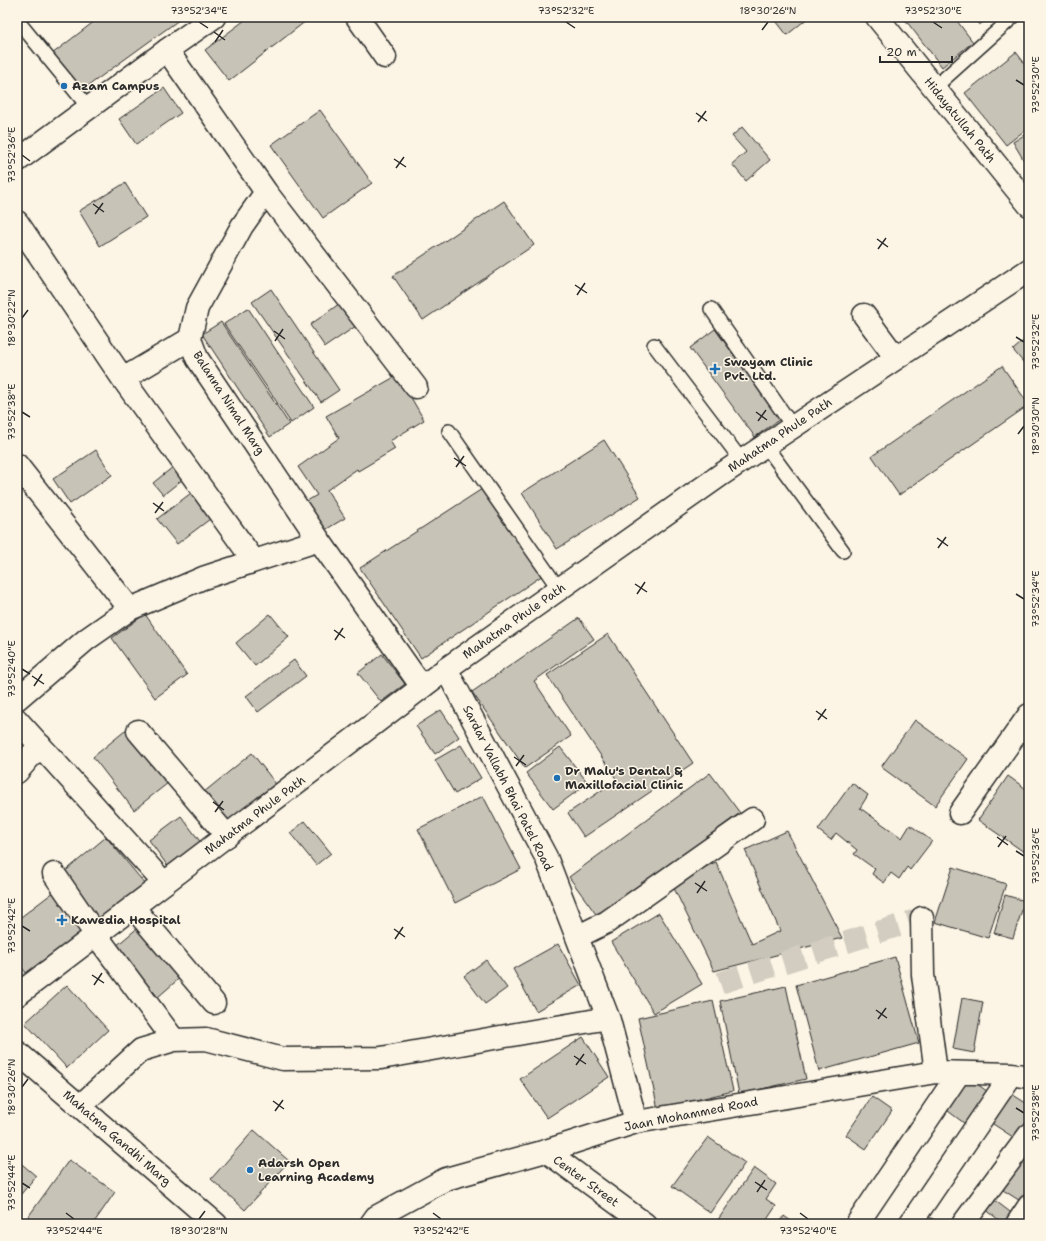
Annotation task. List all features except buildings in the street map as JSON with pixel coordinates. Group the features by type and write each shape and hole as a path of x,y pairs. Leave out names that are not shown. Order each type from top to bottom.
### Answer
{"street":[{"path":"17,162 167,50 214,17"},
{"path":"357,17 385,57"},
{"name":"Hidayatullah Path","path":"877,17 1029,205"},
{"path":"167,50 266,192 416,387"},
{"name":"Balanna Nimal Marg","path":"266,192 242,226 197,308 190,339 196,358 319,540 422,687"},
{"path":"17,222 123,380 254,561"},
{"name":"Mahatma Phule Path","path":"17,995 446,669 765,445 1028,272"},
{"path":"864,315 896,358"},
{"path":"123,380 190,339"},
{"path":"17,465 130,609"},
{"path":"17,699 87,639 130,609 203,578 319,540"},
{"name":"Sardar Vallabh Bhai Patel Road","path":"446,669 546,857 608,1019 636,1122"},
{"path":"960,813 1029,715"},
{"path":"17,720 164,883"},
{"path":"138,731 227,836"},
{"path":"17,772 40,745"},
{"path":"577,937 607,922 753,819"},
{"path":"54,874 96,935 174,1040"},
{"path":"133,907 214,1003"},
{"path":"922,924 923,963 936,1072"},
{"path":"79,1105 141,1050 174,1040 206,1039 283,1058 381,1058 608,1019"},
{"name":"Mahatma Gandhi Marg","path":"17,1052 216,1224"},
{"name":"Jaan Mohammed Road","path":"371,1224 376,1217 446,1179 546,1151 636,1122 936,1072 1020,1075"},
{"path":"856,1224 959,1073"},
{"path":"910,1224 1020,1075"},
{"path":"963,1224 1029,1135"},
{"name":"Center Street","path":"546,1151 645,1224"},
{"path":"1017,1224 1029,1206"}],"lane":[{"path":"934,88 1014,17"},
{"path":"17,20 89,108"},
{"path":"711,309 793,427"},
{"path":"654,345 742,461"},
{"path":"449,431 559,589"},
{"path":"765,445 843,550"}],"tunnel":[{"path":"720,983 922,918"}],"place":[{"name":"Azam Campus","path":"64,86"},
{"name":"Swayam Clinic Pvt. Ltd.","path":"715,369"},
{"name":"Dr Malu's Dental & Maxillofacial Clinic","path":"557,778"},
{"name":"Kawedia Hospital","path":"62,920"},
{"name":"Adarsh Open Learning Academy","path":"250,1170"}]}
